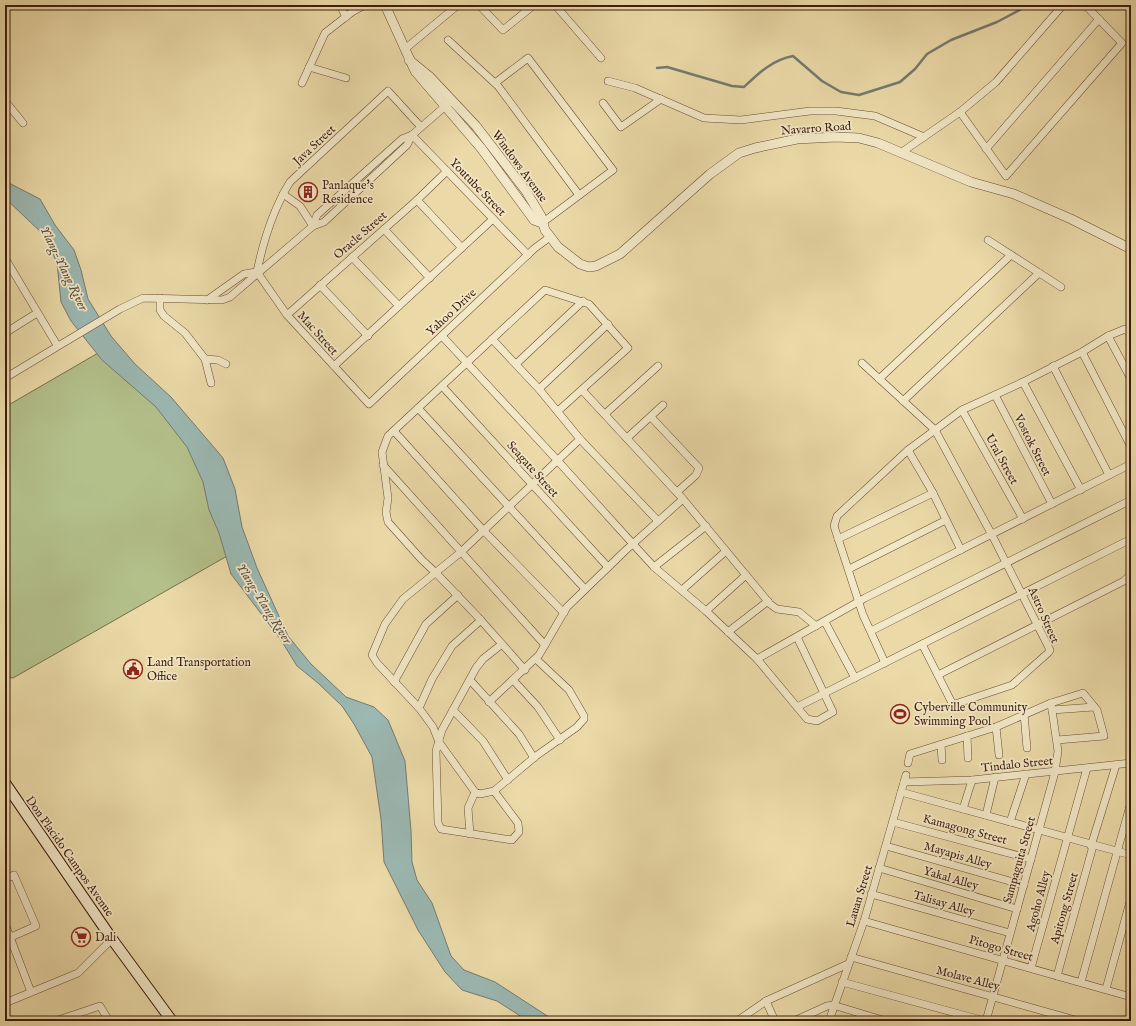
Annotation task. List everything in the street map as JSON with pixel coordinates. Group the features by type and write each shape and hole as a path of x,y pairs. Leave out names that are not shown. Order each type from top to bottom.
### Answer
{"main road":[{"name":"Don Placido Campos Avenue","path":"5,783 112,939 172,1021"}],"street":[{"path":"340,5 346,16"},
{"path":"302,83 325,33 346,16 365,5"},
{"path":"384,5 405,49 458,5"},
{"path":"479,5 503,30 534,5"},
{"path":"556,5 602,58"},
{"path":"902,152 960,112 996,82 1063,5"},
{"path":"960,112 1006,176 1122,43 1085,5"},
{"path":"986,149 1099,19"},
{"path":"448,40 495,83 579,195"},
{"name":"Windows Avenue","path":"405,49 415,71 449,103 534,220 542,223"},
{"path":"495,83 528,58 613,170 542,223"},
{"path":"309,67 346,78"},
{"path":"608,81 635,88 704,118 722,120 762,118 810,111 856,113 875,116 924,137"},
{"name":"Java Street","path":"257,272 261,254 283,194 290,182 388,91 421,127"},
{"path":"603,103 622,127 661,99"},
{"path":"5,101 23,123"},
{"path":"5,378 120,309 143,298 222,300 230,297 250,282 257,272 287,249 313,226 324,222 408,145 412,135 449,103"},
{"name":"Youtube Street","path":"412,135 528,254"},
{"name":"Navarro Road","path":"542,223 558,247 580,264 589,267 596,266 620,254 710,174 739,153 755,148 797,140 836,137 859,138 902,152 971,182 1014,194 1071,219 1131,249"},
{"name":"Oracle Street","path":"287,314 417,200 447,171"},
{"path":"283,194 300,206 313,226"},
{"path":"417,200 462,248"},
{"path":"334,366 493,219"},
{"path":"384,229 430,278"},
{"name":"Yahoo Drive","path":"369,404 528,254 550,237"},
{"path":"988,240 1061,287"},
{"path":"879,379 1011,255"},
{"path":"352,257 399,306"},
{"path":"5,258 58,346"},
{"path":"207,300 218,290 244,274 257,272"},
{"name":"Mac Street","path":"257,272 287,314 369,404"},
{"path":"903,401 1039,273"},
{"path":"320,285 368,336"},
{"path":"525,670 458,595 422,560 388,522 386,512 388,498 382,452 388,436 545,290 589,304 628,348 558,411"},
{"path":"160,298 160,310 164,316 185,333 205,359 211,383"},
{"path":"516,364 583,301"},
{"path":"6,329 37,313"},
{"path":"539,388 608,324"},
{"path":"885,663 863,615 838,539 834,526 837,516 908,450 962,410 1023,382 1082,352 1108,336 1125,329 1131,334"},
{"path":"442,336 654,567 706,611 757,659 807,720 817,721 834,712 797,637"},
{"path":"1108,336 1131,379"},
{"path":"492,339 539,388 580,439 658,521"},
{"path":"1082,352 1131,448"},
{"path":"205,359 218,360 226,364"},
{"name":"Astro Street","path":"862,363 935,430 1007,563 1048,646 1048,653 1012,685 955,704 952,703 922,644"},
{"path":"605,414 658,366"},
{"path":"1052,366 1109,475"},
{"path":"1023,382 1081,490"},
{"name":"Seagate Street","path":"442,386 608,567"},
{"path":"582,390 677,492 768,601 777,609 799,612 816,626"},
{"name":"Vostok Street","path":"995,395 1052,504"},
{"path":"627,438 663,405"},
{"path":"418,408 585,589"},
{"name":"Ural Street","path":"962,410 1023,519"},
{"path":"651,417 699,468 696,475 677,492"},
{"path":"394,431 483,530 564,613"},
{"path":"536,659 569,690 584,716 584,719 577,728 534,758 494,791 485,794 475,792 439,742 433,727 419,708 394,682 372,655 374,648 395,608 435,572 461,552 580,439"},
{"path":"908,450 961,550"},
{"path":"757,659 825,622 859,601 1131,464"},
{"path":"383,465 545,646"},
{"path":"838,539 932,493"},
{"path":"489,702 514,681 536,659 567,607 608,567 683,499"},
{"path":"871,631 1131,500"},
{"path":"849,569 946,520"},
{"path":"654,567 706,526"},
{"path":"797,707 1131,539"},
{"path":"682,590 726,551"},
{"path":"938,675 1124,581 1131,574"},
{"path":"706,611 746,575"},
{"path":"394,682 426,624 458,595"},
{"path":"728,632 768,601"},
{"path":"419,708 432,679 452,646 481,620"},
{"path":"825,622 854,678"},
{"path":"494,791 518,823 519,832 512,840 441,829 438,823 436,751 442,730 476,668 483,659 502,644"},
{"path":"470,680 519,734 534,758"},
{"path":"514,681 538,707 560,740"},
{"path":"908,763 910,754 996,727 1024,714 1052,706 1083,693 1097,710 1104,736 1057,740"},
{"path":"1052,706 1094,707"},
{"name":"Sampaguita Street","path":"986,1021 1055,772 1058,751 1052,706"},
{"path":"453,710 483,741 508,780"},
{"path":"1024,714 1027,748"},
{"path":"996,727 999,755"},
{"path":"967,736 968,758"},
{"path":"941,745 942,760"},
{"name":"Tindalo Street","path":"905,778 972,780 1131,763"},
{"name":"Apitong Street","path":"1057,976 1092,846 1116,765"},
{"name":"Agoho Alley","path":"1031,968 1087,768"},
{"path":"1010,822 1026,774"},
{"path":"986,815 995,777"},
{"name":"Lauan Street","path":"829,1021 864,921 905,778"},
{"path":"963,809 972,780"},
{"path":"470,834 468,808 475,792"},
{"path":"901,792 1039,830 1066,839 1131,855"},
{"path":"1081,982 1116,851 1131,802"},
{"name":"Kamagong Street","path":"893,822 1031,858"},
{"name":"Mayapis Alley","path":"886,846 1024,885"},
{"name":"Yakal Alley","path":"879,868 1017,909"},
{"path":"5,879 14,875 36,926 11,937"},
{"name":"Talisay Alley","path":"871,894 1010,934"},
{"path":"1106,990 1131,898"},
{"name":"Pitogo Street","path":"864,921 1131,997"},
{"path":"5,924 31,992"},
{"path":"5,1002 78,973 112,939"},
{"path":"737,1021 766,1001 850,961"},
{"name":"Molave Alley","path":"850,961 993,997 1079,1021"},
{"path":"842,982 986,1021"},
{"path":"766,1001 775,1021"},
{"path":"55,1021 66,1019 100,1006 109,1021"},
{"path":"794,1021 827,1006 833,1006 886,1021"}],"green space":[{"path":"105,349 203,446 243,547 13,678 5,677 5,407"}],"water":[{"name":"Ylang-Ylang River","path":"5,181 40,199 55,225 74,250 81,270 88,299 111,336 135,364 171,397 223,458 235,489 242,527 257,568 288,636 311,664 346,697 374,707 388,720 405,761 412,862 417,880 432,903 451,956 464,970 495,982 555,1021 528,1021 497,1001 462,990 445,972 418,930 384,862 381,819 372,757 354,724 342,706 318,683 297,666 281,640 231,574 219,533 209,510 203,482 187,447 156,407 102,360 71,321 61,302 57,263 45,236 7,200 5,196"}],"waterway":[{"path":"657,68 667,67 732,86 744,87 772,64 793,56 822,81 841,92 859,95 900,82 915,69 927,54 951,40 997,22 1029,5"}],"place":[{"name":"Panlaque's Residence","path":"308,192"},
{"name":"Land Transportation Office","path":"133,669"},
{"name":"Cyberville Community Swimming Pool","path":"900,714"},
{"name":"Dali","path":"81,937"}]}
